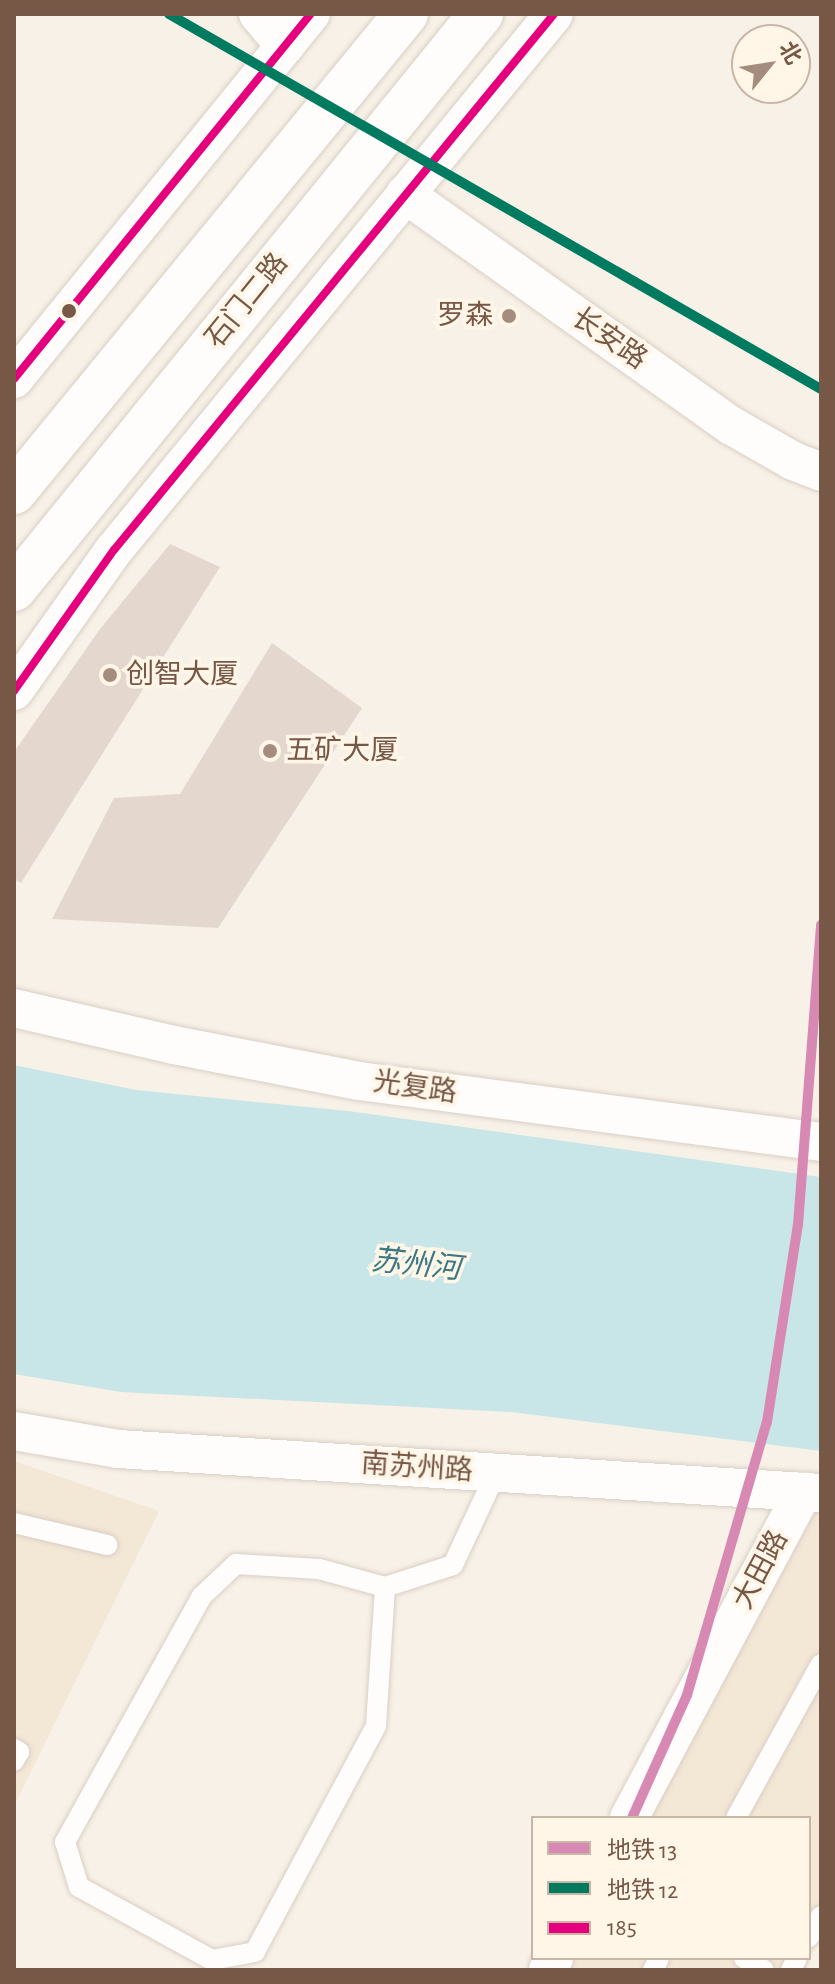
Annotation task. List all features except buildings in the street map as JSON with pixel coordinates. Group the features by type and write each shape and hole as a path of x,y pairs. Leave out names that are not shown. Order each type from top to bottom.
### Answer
{"main road":[{"name":"石门二路","path":"14,492 406,14"},
{"name":"石门二路","path":"14,589 481,14"}],"street":[{"path":"258,14 285,46"},
{"path":"14,379 311,14"},
{"path":"14,691 114,550 554,14"},
{"name":"长安路","path":"405,194 732,426 793,461 821,472"},
{"name":"光复路","path":"14,1008 174,1045 359,1081 821,1142"},
{"name":"南苏州路","path":"14,1431 118,1449 812,1492"},
{"name":"大田路","path":"630,1816 812,1492"}],"lane":[{"path":"385,1587 376,1726 255,1952 212,1960 79,1887 65,1842 202,1596 236,1564 319,1569 385,1587 453,1565 496,1473"},
{"path":"14,1523 107,1545"},
{"path":"737,1816 821,1664"},
{"path":"14,1749 19,1752 14,1761"},
{"path":"811,1934 821,1916"}],"shaded area":[{"path":"14,1461 159,1511 14,1806"},
{"path":"817,1509 821,1510 821,1936 811,1956 811,1816 649,1816"},
{"path":"571,1960 809,1960 804,1970 566,1970"}],"water":[{"name":"苏州河","path":"14,1065 136,1090 348,1111 821,1177 821,1451 511,1412 121,1392 14,1374"}],"metro line":[{"name":"12","path":"169,14 821,389"},
{"name":"13","path":"633,1816 687,1695 767,1422 798,1225 821,925"}],"transit line":[{"name":"185","path":"14,379 311,14"},
{"name":"185","path":"14,691 114,550 554,14"}],"place":[{"name":"罗森","path":"509,316"},
{"name":"创智大厦","path":"110,675"},
{"name":"五矿大厦","path":"270,751"}]}
